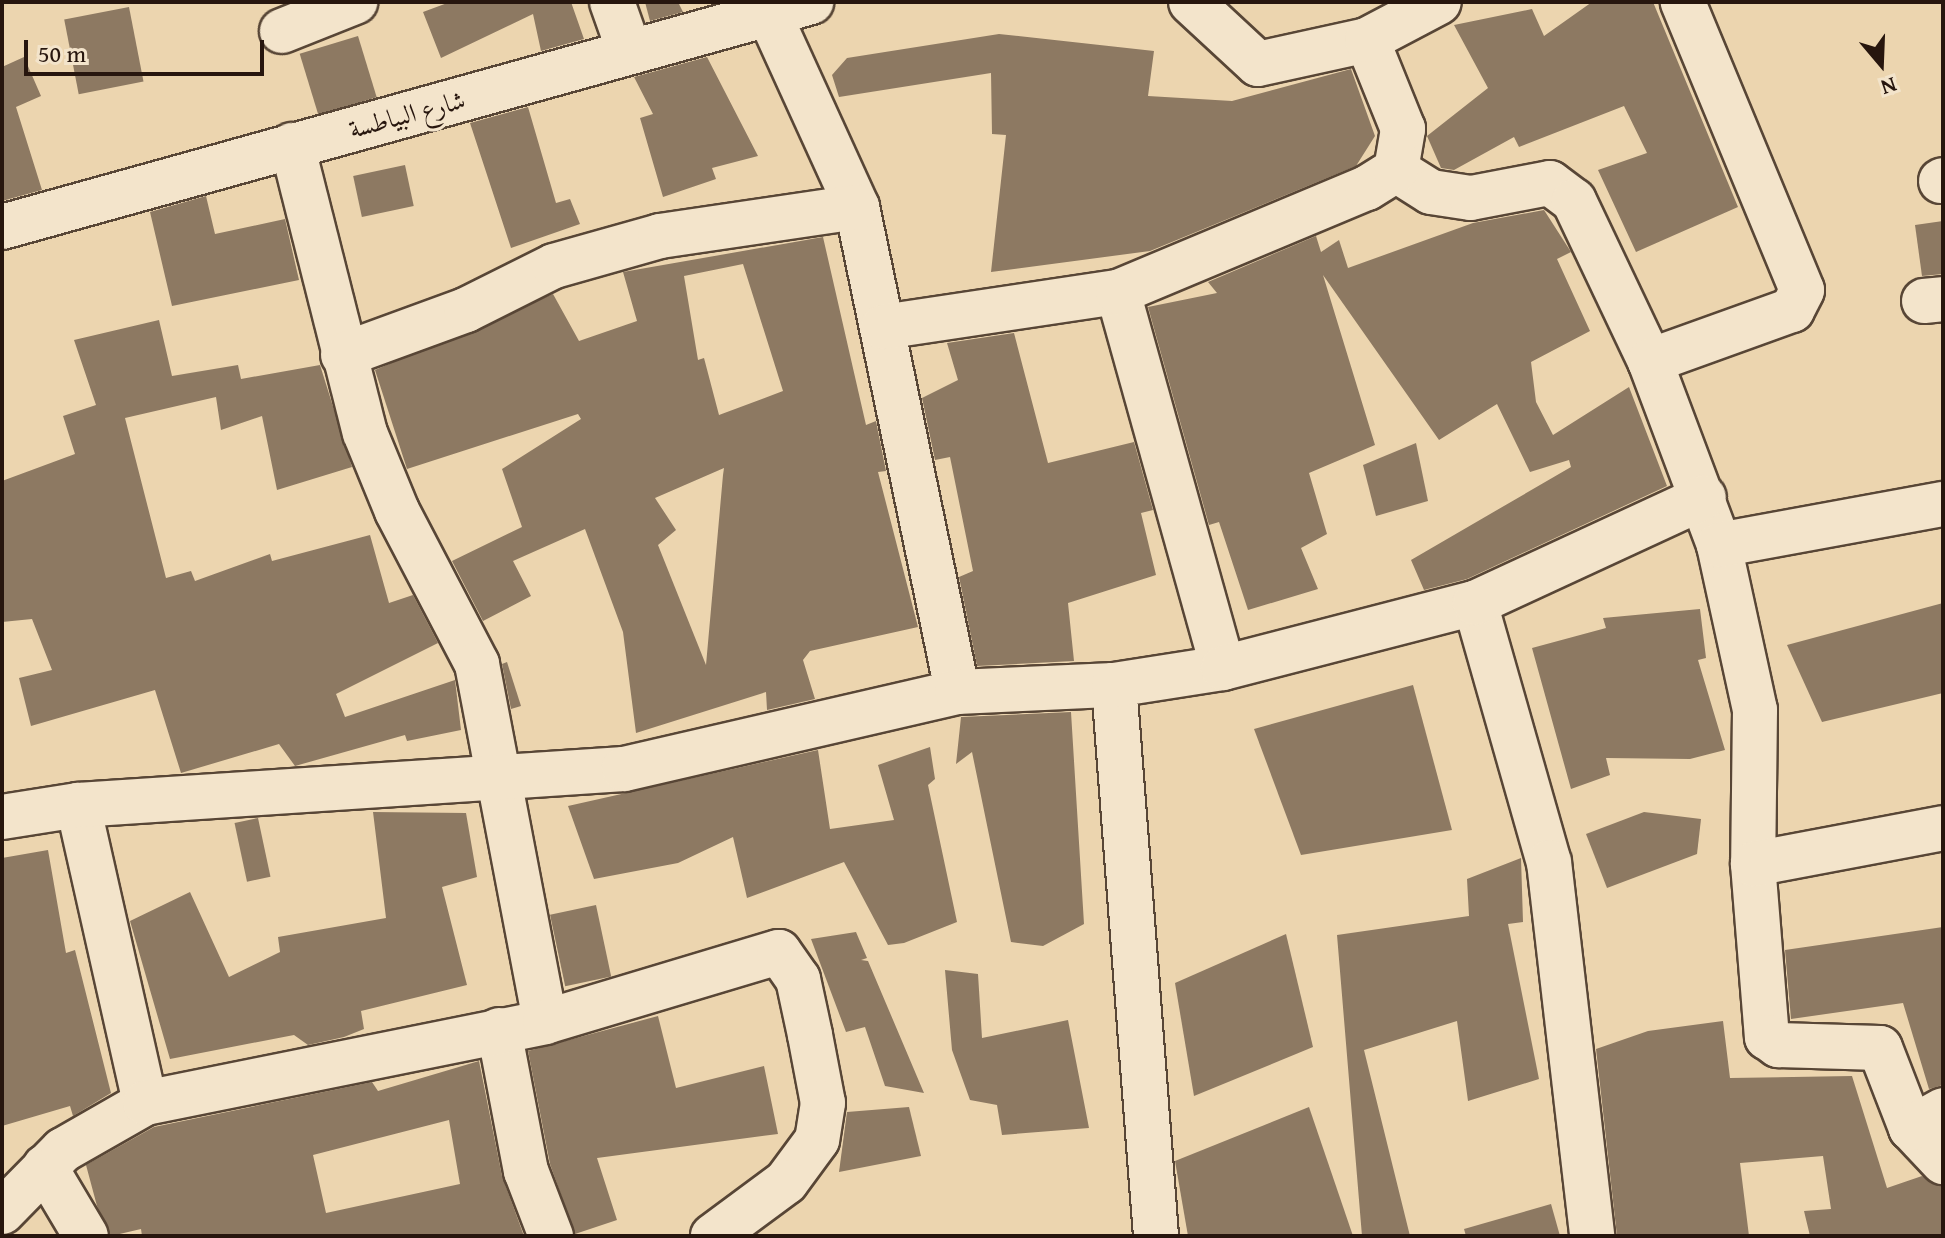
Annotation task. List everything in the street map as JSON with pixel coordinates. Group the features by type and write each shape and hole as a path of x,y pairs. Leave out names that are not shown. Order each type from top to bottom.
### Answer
{"street":[{"path":"282,31 355,2"},
{"path":"612,2 629,50"},
{"name":"شارع البياطسة","path":"2,227 629,50 811,2"},
{"path":"1191,2 1258,64 1367,40 1439,2"},
{"path":"1650,361 1792,310 1802,290 1683,2"},
{"path":"769,14 857,207 957,692"},
{"path":"1367,40 1403,129 1396,170"},
{"path":"292,145 337,303 343,355 397,511 477,664 545,1022"},
{"path":"1396,170 1431,192 1471,198 1550,183 1562,188 1650,361 1704,497 1719,545 1755,710 1753,864 1767,1037 1778,1045 1880,1048 1927,1119 1943,1162"},
{"path":"883,327 1118,292 1396,170"},
{"path":"343,355 466,310 554,266 660,236 857,207"},
{"path":"1118,292 1223,668"},
{"path":"2,817 78,805 500,773 647,766 957,692 1114,685 1223,668 1475,603 1704,497"},
{"path":"1719,545 1943,504"},
{"path":"1475,603 1549,862 1592,1236"},
{"path":"1114,685 1156,1236"},
{"path":"78,805 145,1103"},
{"path":"1753,864 1943,828"},
{"path":"2,1212 45,1167 145,1103 545,1022 779,952 790,959 823,1103 817,1140 786,1182 713,1236"},
{"path":"499,1030 526,1171 551,1236"},
{"path":"45,1167 86,1236"}],"building":[{"path":"450,2 571,2 584,39 541,51 533,14 441,58 423,12"},
{"path":"645,2 678,2 683,12 650,21"},
{"path":"1592,2 1653,2 1738,207 1636,252 1598,170 1647,153 1624,106 1519,147 1514,137 1454,170 1441,168 1427,136 1488,88 1454,25 1532,9 1544,36"},
{"path":"129,7 144,82 79,94 64,20"},
{"path":"999,34 1154,51 1148,96 1232,101 1351,69 1375,136 1356,166 1150,251 991,272 1006,135 992,134 991,73 839,97 832,75 847,58"},
{"path":"358,36 377,97 318,115 300,54"},
{"path":"24,57 41,96 16,107 42,190 2,201 2,67"},
{"path":"707,57 758,156 712,168 716,179 663,197 640,118 653,114 634,77"},
{"path":"528,107 556,203 570,199 580,224 511,248 470,123"},
{"path":"405,165 414,206 362,217 353,176"},
{"path":"206,196 215,234 285,219 299,280 172,306 150,212"},
{"path":"1544,210 1571,252 1557,259 1590,331 1531,362 1536,402 1553,435 1629,387 1667,486 1467,579 1424,590 1411,560 1571,467 1569,460 1530,472 1497,404 1439,440 1323,275 1375,445 1309,473 1327,534 1301,548 1318,589 1248,610 1219,522 1209,525 1148,307 1217,293 1208,282 1316,236 1321,252 1339,240 1348,268 1473,223"},
{"path":"1943,221 1943,274 1922,276 1915,225"},
{"path":"823,237 866,425 876,421 886,471 878,472 918,627 810,651 803,660 815,699 767,710 766,692 636,733 623,632 585,529 513,561 531,596 483,621 452,561 522,527 502,469 581,419 578,414 407,469 375,370 553,294 579,341 637,321 623,272","holes":["743,264 783,391 719,415 704,358 698,360 684,276","724,468 723,475 706,665 658,545 676,530 655,498"]},
{"path":"159,320 172,376 238,365 241,379 320,365 352,467 277,490 262,416 221,430 216,397 125,418 166,578 191,571 195,581 270,554 272,561 370,535 389,603 413,595 438,643 336,694 345,717 455,680 461,730 407,741 405,735 295,766 279,744 181,773 155,690 31,726 19,678 52,670 32,619 2,622 2,481 75,454 63,416 96,405 74,340"},
{"path":"1014,333 1048,463 1134,442 1153,510 1141,513 1156,575 1068,603 1074,661 977,666 959,577 973,571 950,457 935,460 922,398 958,380 947,343"},
{"path":"1416,443 1428,501 1376,516 1363,465"},
{"path":"1943,603 1943,693 1822,722 1787,645"},
{"path":"1700,609 1706,658 1698,660 1725,750 1690,759 1606,758 1610,775 1571,789 1532,648 1606,628 1603,618"},
{"path":"507,662 521,706 511,709 502,664"},
{"path":"1413,685 1452,830 1301,855 1254,729"},
{"path":"1071,712 1084,924 1043,946 1011,942 972,752 956,764 961,717"},
{"path":"930,747 935,779 928,785 957,922 904,943 888,945 844,862 747,898 733,837 678,863 594,879 568,806 818,750 830,829 894,820 878,765"},
{"path":"373,812 466,813 477,877 442,887 467,985 361,1011 364,1029 344,1037 308,1045 294,1035 170,1059 130,921 190,892 229,977 280,952 278,937 386,918"},
{"path":"1644,812 1701,819 1697,854 1607,888 1586,834"},
{"path":"258,818 270,877 247,882 235,823"},
{"path":"48,850 66,953 75,950 111,1093 73,1116 70,1106 2,1126 2,858"},
{"path":"1521,858 1523,922 1508,924 1539,1079 1468,1101 1457,1021 1364,1050 1410,1236 1362,1236 1337,935 1469,916 1467,879"},
{"path":"596,905 611,976 565,986 550,915"},
{"path":"1943,927 1943,1085 1929,1089 1903,1003 1791,1019 1785,950"},
{"path":"856,932 867,958 861,960 868,961 924,1093 885,1086 865,1027 846,1032 811,939"},
{"path":"1286,934 1313,1047 1194,1096 1175,983"},
{"path":"945,970 978,974 982,1038 1068,1020 1089,1128 1002,1135 997,1105 970,1100 952,1050"},
{"path":"658,1016 676,1088 764,1066 778,1134 597,1158 617,1220 575,1234 550,1164 528,1051"},
{"path":"1723,1021 1730,1078 1852,1076 1887,1188 1922,1176 1943,1186 1943,1236 1810,1236 1804,1211 1831,1209 1823,1156 1740,1163 1749,1236 1617,1236 1596,1049 1648,1031"},
{"path":"479,1061 502,1176 524,1236 142,1236 141,1229 111,1236 97,1206 86,1165 154,1127 372,1082 378,1091","holes":["449,1120 460,1184 326,1213 313,1155"]},
{"path":"909,1107 921,1156 839,1172 847,1112"},
{"path":"1309,1107 1353,1236 1188,1236 1175,1161"},
{"path":"1551,1204 1560,1236 1466,1236 1464,1229"}]}
